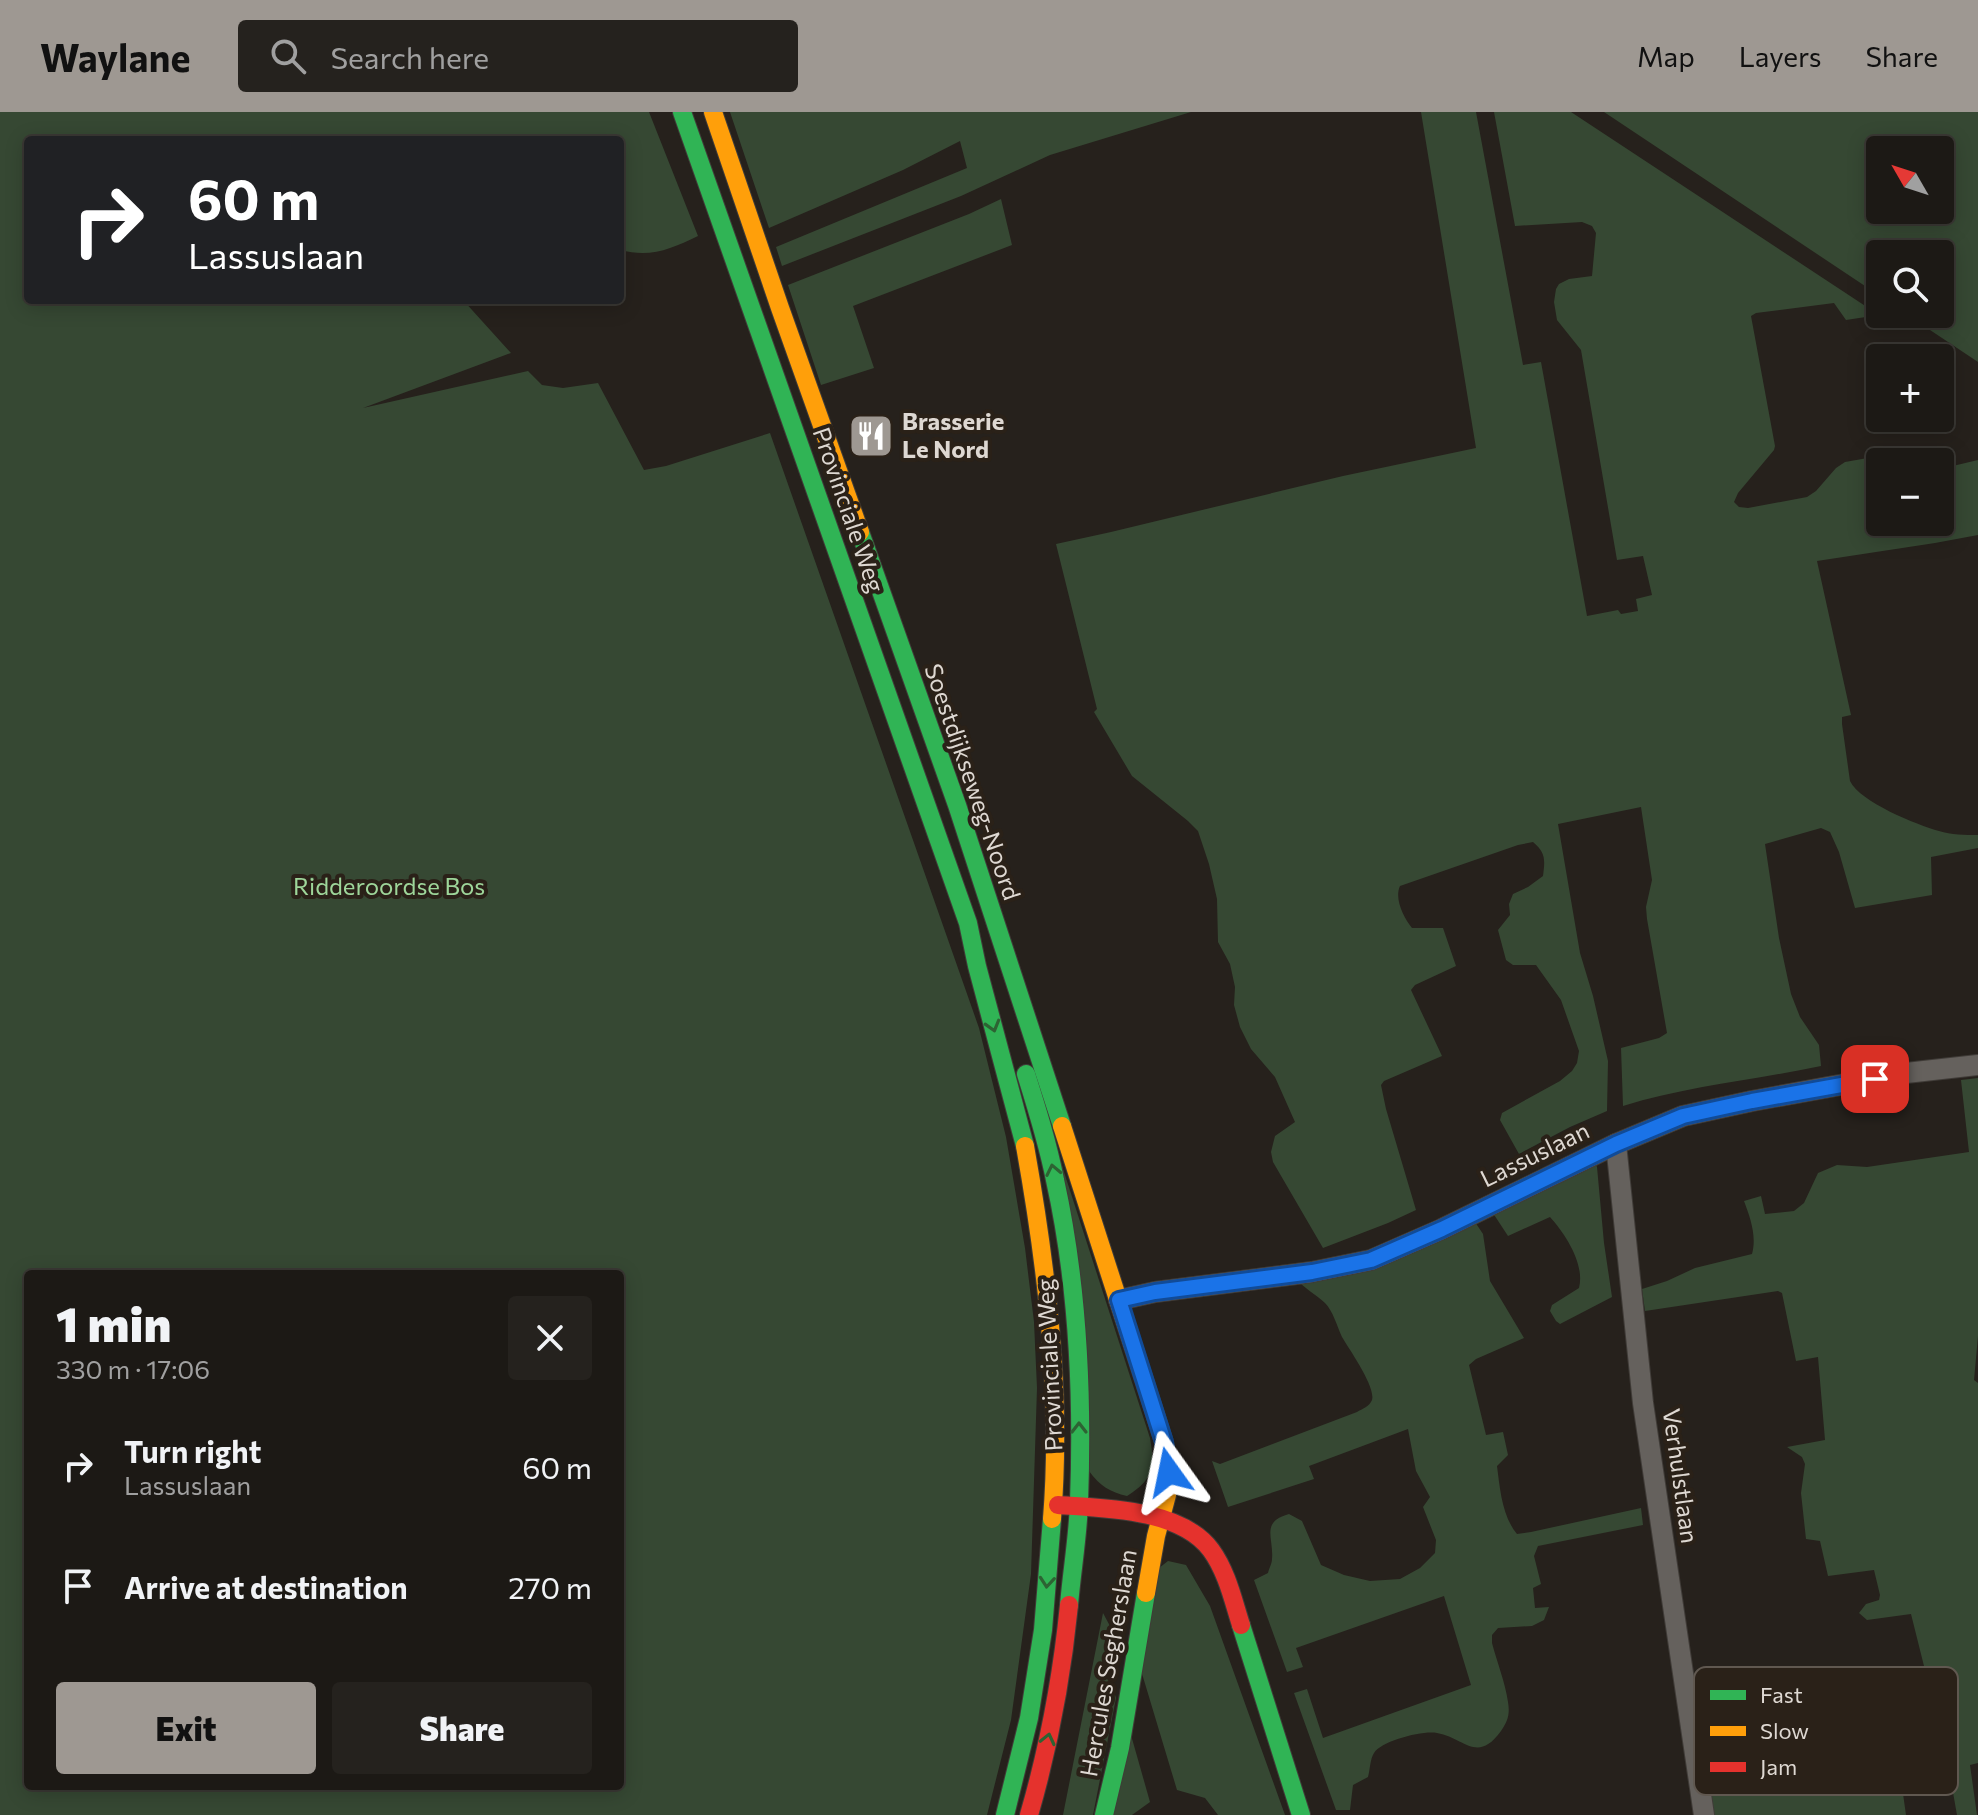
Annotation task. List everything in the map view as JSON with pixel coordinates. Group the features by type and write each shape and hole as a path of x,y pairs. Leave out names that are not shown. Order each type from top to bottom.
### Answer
{"main road":[{"name":"Provinciale Weg","path":"682,112 968,923 1024,1143 1039,1227 1056,1425 1043,1630 1029,1718 1005,1815"},
{"name":"Soestdijkseweg-Noord","path":"713,112 957,805 1119,1300 1164,1442 1169,1472"},
{"name":"Provinciale Weg","path":"968,923 989,962 1048,1145 1062,1214 1074,1315 1080,1424 1079,1506 1066,1636 1051,1727 1029,1815"},
{"name":"Hercules Segherslaan","path":"1104,1815 1120,1748 1169,1472"},
{"path":"1053,1504 1160,1519 1196,1535 1210,1548 1229,1586 1301,1815"}],"street":[{"name":"Lassuslaan","path":"1119,1300 1155,1292 1312,1272 1371,1260 1616,1144 1683,1116 1906,1073 1978,1065"},
{"name":"Verhulstlaan","path":"1616,1144 1643,1403 1694,1747"},
{"name":"Verhulstlaan","path":"1701,1795 1704,1815"}],"green space":[{"name":"Ridderoordse Bos","path":"0,112 649,112 698,236 651,253 624,251 624,136 24,136 24,304 467,304 511,353 363,408 528,371 542,385 563,388 598,383 644,470 770,433 979,1028 1006,1137 1025,1248 1034,1322 1037,1388 1031,1574 1011,1720 987,1815 0,1815"},
{"path":"730,112 1191,112 1050,155 961,196 782,266 776,247 967,168 960,141 903,170 769,228"},
{"path":"1421,112 1476,112 1523,365 1541,362 1587,616 1618,610 1621,614 1638,611 1636,599 1652,595 1643,556 1617,560 1581,350 1557,320 1554,302 1559,284 1569,279 1592,276 1596,233 1592,226 1582,222 1515,226 1494,112 1571,112 1866,306 1866,317 1846,320 1834,303 1751,316 1775,446 1734,502 1739,507 1748,508 1807,497 1845,462 1866,458 1866,536 1954,536 1954,466 1978,460 1978,535 1817,561 1851,715 1842,717 1850,781 1865,797 1904,818 1944,832 1978,835 1978,848 1931,857 1932,895 1855,908 1830,832 1821,828 1765,844 1791,994 1800,1017 1819,1045 1821,1066 1697,1088 1623,1106 1621,1048 1667,1033 1647,919 1646,907 1652,880 1641,807 1558,824 1580,953 1608,1061 1607,1111 1519,1154 1500,1120 1502,1113 1560,1081 1572,1071 1579,1051 1561,1000 1536,965 1513,965 1506,960 1498,930 1510,915 1509,904 1513,894 1543,876 1542,853 1533,842 1518,845 1400,886 1399,902 1409,924 1412,928 1443,928 1456,966 1415,985 1411,990 1442,1056 1381,1085 1416,1210 1323,1248 1273,1162 1271,1152 1275,1136 1295,1122 1275,1077 1251,1049 1240,1027 1234,1005 1235,987 1230,964 1218,942 1217,899 1198,831 1132,776 1094,712 1097,709 1056,544 1476,448"},
{"path":"1604,112 1978,112 1978,362 1927,328 1954,328 1954,240 1866,240 1866,287"},
{"path":"1001,199 1012,245 853,306 874,368 821,385 788,285"},
{"path":"1978,1078 1978,1336 1974,1380 1978,1383 1978,1763 1970,1765 1977,1815 1957,1815 1953,1795 1958,1795 1958,1667 1924,1667 1911,1614 1867,1620 1859,1613 1866,1604 1879,1600 1880,1595 1874,1570 1828,1576 1820,1541 1806,1539 1801,1493 1805,1464 1802,1457 1787,1447 1825,1440 1818,1357 1796,1361 1782,1293 1778,1291 1645,1311 1642,1289 1695,1268 1752,1254 1753,1234 1744,1201 1761,1196 1765,1214 1794,1211 1804,1203 1818,1173 1837,1165 1867,1167 1969,1152 1961,1080"},
{"path":"1043,1107 1150,1438 1150,1472 1143,1484 1127,1496 1106,1488 1089,1471"},
{"path":"1593,1158 1597,1167 1612,1297 1560,1324 1550,1311 1552,1305 1579,1288 1580,1279 1577,1260 1568,1241 1550,1217 1508,1236 1487,1204"},
{"path":"1469,1213 1483,1234 1490,1281 1524,1338 1469,1365 1486,1435 1503,1432 1508,1455 1497,1466 1502,1502 1512,1527 1517,1534 1531,1532 1641,1508 1643,1525 1538,1546 1534,1556 1541,1584 1533,1588 1535,1608 1549,1607 1544,1620 1532,1626 1498,1628 1492,1635 1509,1706 1505,1724 1493,1741 1478,1747 1437,1733 1422,1733 1385,1744 1373,1755 1368,1777 1353,1785 1350,1810 1336,1810 1294,1693 1307,1689 1323,1738 1471,1685 1444,1596 1296,1648 1303,1667 1287,1672 1254,1580 1268,1573 1271,1564 1271,1526 1280,1517 1289,1514 1302,1521 1321,1565 1344,1575 1370,1581 1400,1579 1420,1568 1435,1553 1436,1540 1423,1507 1430,1497 1416,1471 1408,1429 1309,1466 1314,1479 1228,1507 1212,1461 1220,1464 1357,1412 1372,1400 1370,1386 1330,1310 1295,1278"},
{"path":"1168,1561 1186,1565 1210,1606 1285,1815 1218,1815 1205,1798 1177,1790 1140,1667 1159,1568"},
{"path":"1103,1613 1111,1628 1107,1671 1116,1698 1093,1815 1063,1815"},
{"path":"1129,1728 1150,1802 1132,1815 1111,1815"},
{"path":"1711,1795 1903,1795 1906,1815 1714,1815"}],"traffic: fast":[{"path":"682,112 968,923 1025,1146"},
{"path":"860,532 957,805 1062,1126"},
{"path":"1026,1074 1049,1153 1063,1219 1074,1299 1080,1421 1079,1502 1069,1605"},
{"path":"1005,1815 1029,1718 1043,1630 1052,1519"},
{"path":"1104,1815 1120,1748 1146,1593"},
{"path":"1241,1625 1301,1815"}],"traffic: slow":[{"path":"713,112 860,532"},
{"path":"1062,1126 1164,1442 1169,1472 1167,1495 1146,1593"},
{"path":"1025,1146 1046,1285 1054,1378 1052,1519"}],"traffic: jam":[{"path":"1058,1505 1140,1513 1181,1526 1198,1536 1221,1567 1241,1625"},
{"path":"1029,1815 1054,1711 1069,1605"}],"place":[{"name":"Brasserie Le Nord","path":"871,436"}],"route":[{"path":"1169,1472 1164,1442 1119,1300 1155,1292 1312,1272 1371,1260 1616,1144 1683,1116 1875,1079"}]}
